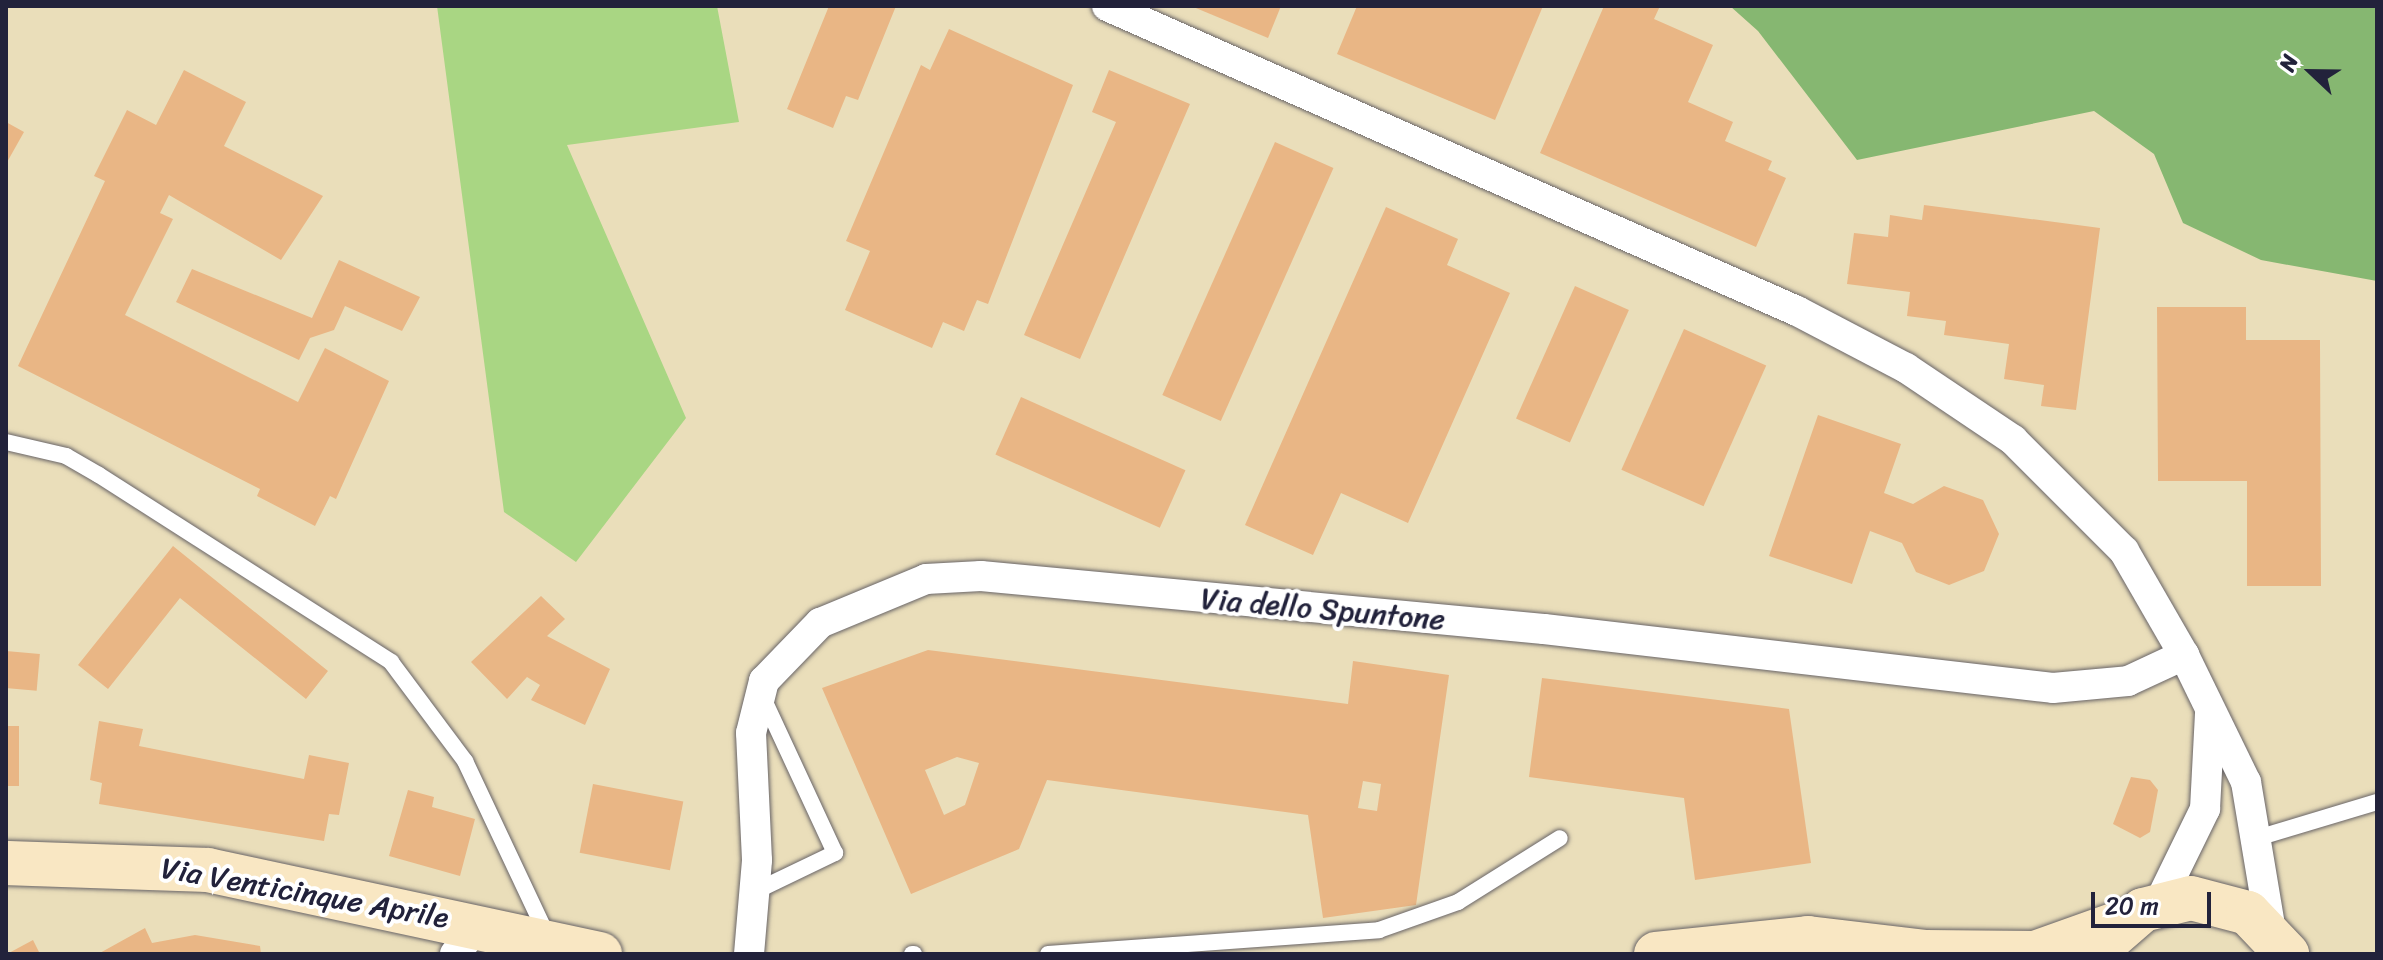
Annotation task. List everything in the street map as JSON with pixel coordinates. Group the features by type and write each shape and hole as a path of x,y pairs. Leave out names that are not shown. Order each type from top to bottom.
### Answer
{"main road":[{"name":"Via Venticinque Aprile","path":"6,863 208,870 466,940 550,943 600,954"},
{"path":"1656,954 1793,938 1928,953 2035,953 2220,902 2279,943"}],"street":[{"path":"1107,6 1735,282 1918,375 1989,420 2080,500 2124,551 2184,655 2210,712 2240,764 2279,943"},
{"name":"Via dello Spuntone","path":"749,954 756,891 751,733 760,692 790,646 833,614 906,584 962,576 1544,629 2053,688 2128,681 2184,655"},
{"path":"2128,926 2205,809 2210,712"}],"lane":[{"path":"6,442 66,456 377,651 420,695 485,797 550,943"},
{"path":"756,891 835,853 760,692"},
{"path":"2257,838 2377,802"},
{"path":"1048,954 1379,930 1458,902 1560,838"}],"green space":[{"path":"437,6 717,6 739,122 567,145 686,418 576,562 504,512"},
{"path":"1730,6 2377,6 2377,281 2261,260 2183,223 2154,154 2094,111 1857,160 1758,31"}],"building":[{"path":"829,6 896,6 858,100 846,96 833,128 787,109"},
{"path":"1191,6 1281,6 1268,38"},
{"path":"1357,6 1543,6 1495,120 1337,54"},
{"path":"1604,6 1660,6 1654,19 1713,45 1688,102 1733,122 1725,141 1772,161 1768,170 1786,178 1756,247 1540,153"},
{"path":"949,29 1073,85 988,304 977,300 964,331 943,322 932,348 845,310 870,251 846,241 921,65 930,70"},
{"path":"184,70 246,102 224,146 323,196 281,260 169,195 160,213 173,219 125,315 298,402 325,348 389,381 336,499 330,496 315,526 257,496 260,489 18,366 105,181 94,176 127,110 156,125"},
{"path":"1109,70 1190,104 1080,359 1024,335 1116,122 1092,112"},
{"path":"6,122 24,132 6,164"},
{"path":"1275,142 1333,168 1221,421 1162,395"},
{"path":"1924,205 2100,228 2076,410 2041,406 2044,385 2004,379 2009,344 1944,335 1946,321 1907,316 1910,292 1847,284 1854,233 1888,237 1890,215 1922,220"},
{"path":"1386,207 1458,239 1447,265 1510,293 1408,523 1341,493 1313,555 1245,525"},
{"path":"339,260 420,297 402,331 345,306 334,330 310,338 299,360 176,302 192,269 312,318"},
{"path":"1575,286 1629,310 1570,442 1516,418"},
{"path":"2157,307 2246,307 2246,340 2320,340 2321,586 2247,586 2247,481 2158,481"},
{"path":"1684,329 1766,366 1704,506 1621,470"},
{"path":"1021,397 1185,470 1160,528 995,455"},
{"path":"1818,415 1901,444 1884,493 1913,504 1944,486 1983,500 1999,534 1984,571 1949,585 1916,572 1902,543 1870,531 1852,584 1769,556"},
{"path":"173,546 328,671 306,699 180,598 108,689 78,665"},
{"path":"541,596 565,619 547,636 610,669 585,725 531,700 540,685 527,677 507,699 471,662"},
{"path":"928,650 1348,704 1353,661 1449,675 1416,905 1323,918 1308,815 1047,780 1019,849 911,894 822,688","holes":["957,757 979,763 965,805 944,815 925,770","1363,781 1381,784 1377,811 1358,808"]},
{"path":"6,651 40,654 37,691 6,688"},
{"path":"1542,678 1789,709 1811,863 1695,880 1684,798 1529,777"},
{"path":"99,721 143,729 139,746 304,779 309,755 349,763 339,815 329,814 324,841 99,804 102,783 90,780"},
{"path":"6,726 19,726 19,786 6,786"},
{"path":"2131,777 2150,780 2158,790 2150,832 2140,838 2113,824"},
{"path":"593,784 683,802 670,870 580,853"},
{"path":"408,790 434,797 432,807 475,819 460,876 389,856"},
{"path":"145,928 152,943 195,935 260,946 261,954 98,954"},
{"path":"33,940 40,954 7,954"}]}
